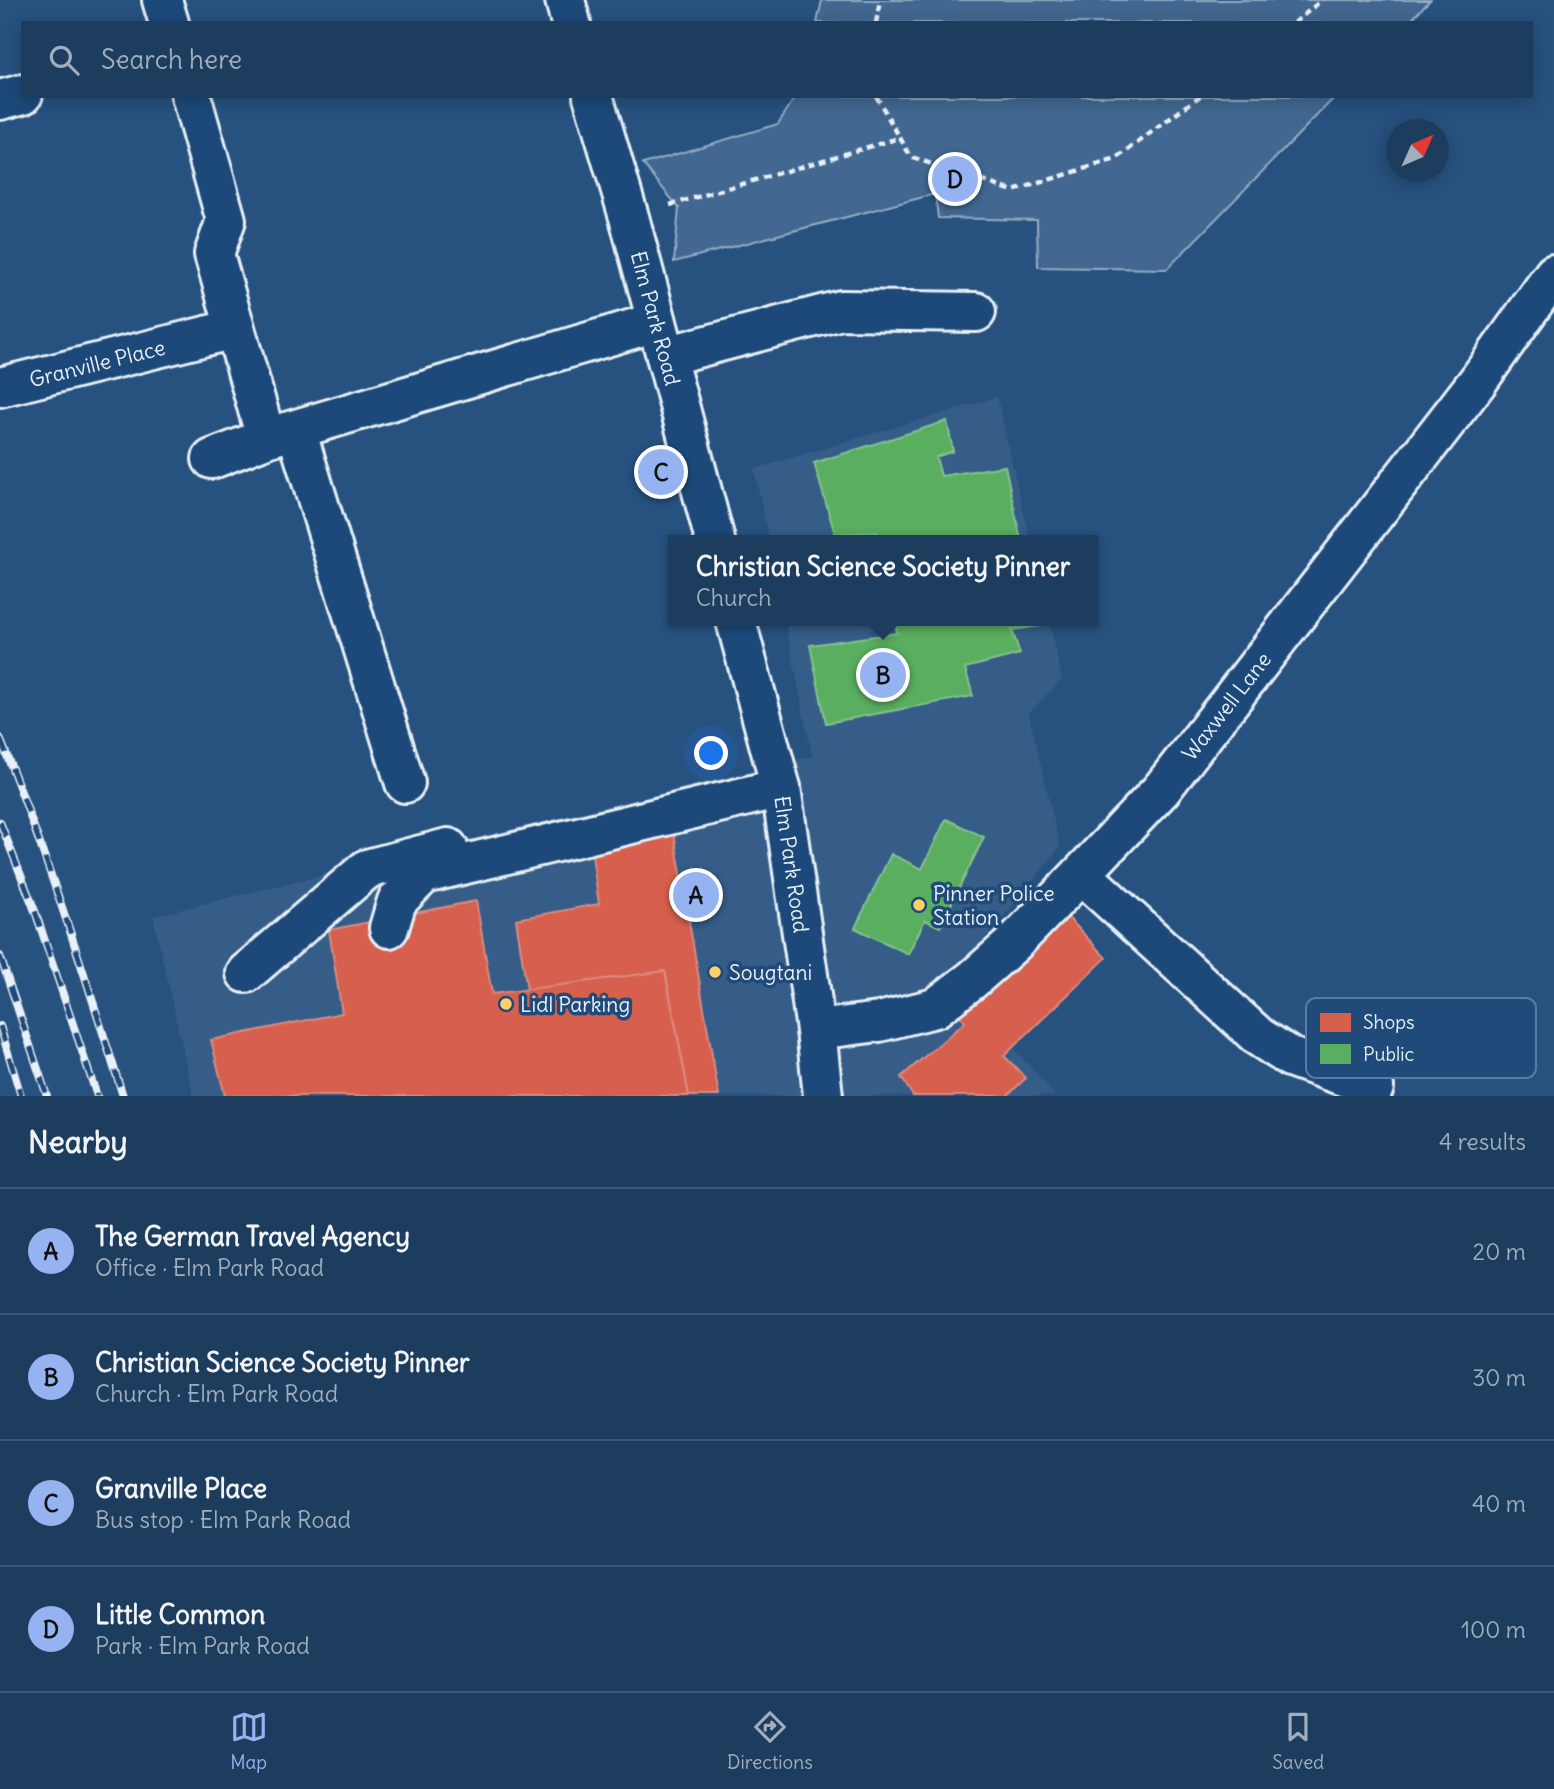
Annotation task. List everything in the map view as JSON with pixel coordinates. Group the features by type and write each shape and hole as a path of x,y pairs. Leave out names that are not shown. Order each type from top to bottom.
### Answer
{"street":[{"path":"162,0 168,21"},
{"path":"565,0 570,21"},
{"path":"0,100 21,95"},
{"path":"192,98 226,220 214,254 234,329 281,434 405,783"},
{"name":"Elm Park Road","path":"594,98 629,217 714,535"},
{"name":"Waxwell Lane","path":"816,1030 879,1022 935,1008 1013,944 1161,790 1478,381 1554,274"},
{"path":"212,458 281,434 661,339 841,310 976,312"},
{"name":"Granville Place","path":"0,387 234,329"},
{"name":"Elm Park Road","path":"738,626 781,788 823,1096"},
{"path":"389,928 397,901 424,874 781,788"},
{"path":"246,973 367,869 477,841 532,848"},
{"path":"1081,874 1259,1037 1290,1057 1306,1063"},
{"path":"1349,1078 1374,1087 1370,1096"}],"path":[{"path":"876,21 880,0"},
{"path":"1296,21 1322,0"},
{"path":"877,98 911,157 1013,191 1115,159 1197,98"},
{"path":"629,217 899,138"}],"shaded area":[{"path":"822,0 1430,0 1410,21 817,21"},
{"path":"795,98 1334,98 1167,269 1038,267 1037,220 938,218 935,194 674,262 679,208 643,164 778,124"},
{"path":"997,397 1029,535 768,535 754,469"},
{"path":"786,626 1050,626 1062,679 1029,713 1060,847 951,977 1056,1096 193,1096 153,916 812,756"}],"building: Shops":[{"path":"672,822 719,1096 689,1096 665,971 527,990 516,919 599,904 592,855"},
{"name":"Lidl Parking","path":"476,901 492,994 665,971 689,1096 225,1096 211,1040 342,1013 329,930"},
{"path":"1063,912 1106,958 1004,1056 1026,1078 1007,1096 913,1096 901,1077 965,1022 957,1012"}],"building: Public":[{"path":"947,421 953,451 936,457 941,476 1005,466 1020,535 878,535 877,532 835,534 814,463"},
{"path":"896,626 1040,626 1012,630 1020,654 965,668 973,696 826,723 810,645 897,633"},
{"path":"946,819 984,837 940,927 925,920 908,954 855,928 891,854 922,869"}],"railway":[{"path":"0,738 50,871 123,1096"},
{"path":"0,822 35,911 97,1096"},
{"path":"0,956 47,1096"},
{"path":"0,1026 21,1096"}],"place":[{"name":"Little Common","path":"955,179"},
{"name":"Granville Place","path":"661,472"},
{"name":"Christian Science Society Pinner","path":"883,675"},
{"name":"The German Travel Agency","path":"696,895"},
{"name":"Pinner Police Station","path":"919,905"},
{"name":"Sougtani","path":"715,972"},
{"name":"Lidl Parking","path":"506,1004"}]}
